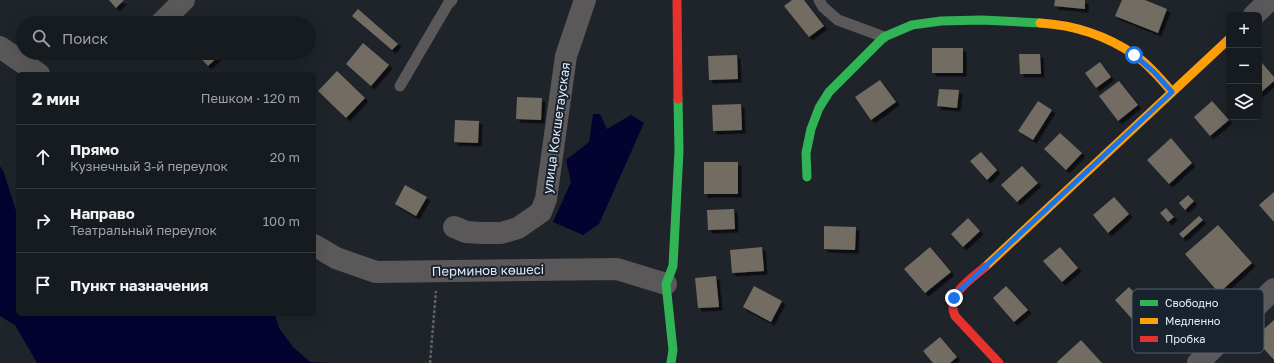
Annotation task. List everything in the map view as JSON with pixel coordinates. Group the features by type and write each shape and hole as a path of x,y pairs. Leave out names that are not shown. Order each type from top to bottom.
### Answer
{"street":[{"path":"168,16 184,0"},
{"name":"улица Кокшетауская","path":"454,227 466,232 501,233 518,228 541,212 546,199 566,56 586,0"},
{"path":"671,363 673,350 666,284 673,266 679,151 677,0"},
{"path":"1257,12 1270,0"},
{"path":"807,177 806,153 811,129 819,108 829,92 884,37 912,25 941,21 982,20 1058,24 1081,29 1108,40 1134,55 1154,72 1172,92"},
{"path":"999,363 955,316 952,310 952,304 958,292 1226,42"},
{"path":"0,47 16,58"},
{"path":"19,60 36,72"},
{"name":"Перминов көшесі","path":"316,246 336,258 376,272 617,269 666,284"},
{"path":"1264,299 1274,289"},
{"path":"1198,363 1208,353"}],"lane":[{"path":"400,86 448,4 452,0"},
{"path":"819,0 823,7 838,20 884,37"}],"path":[{"path":"430,363 437,271"}],"shaded area":[{"path":"593,114 600,114 607,129 631,115 644,123 599,224 583,235 553,222 571,182 566,160 589,142"},
{"path":"0,166 4,173 16,211 16,316 276,316 279,328 293,347 310,362 332,363 37,363 15,325 0,316"}],"building":[{"path":"109,0 124,0 116,8"},
{"path":"792,0 804,0 824,26 809,37 784,6"},
{"path":"1055,0 1085,0 1085,9 1054,6"},
{"path":"1122,0 1145,0 1167,9 1158,33 1115,16"},
{"path":"358,9 398,44 392,50 352,16"},
{"path":"363,43 389,65 371,86 346,64"},
{"path":"932,48 963,48 963,73 932,73"},
{"path":"1019,54 1040,54 1041,74 1020,74"},
{"path":"737,55 738,79 709,80 708,56"},
{"path":"202,60 214,60 208,66"},
{"path":"1100,62 1111,77 1096,88 1085,73"},
{"path":"1262,63 1274,77 1274,81 1262,91"},
{"path":"337,71 365,98 346,118 318,91"},
{"path":"880,80 896,102 871,120 855,97"},
{"path":"1119,81 1138,105 1118,121 1099,96"},
{"path":"939,89 959,90 957,108 937,106"},
{"path":"517,97 542,98 541,120 516,119"},
{"path":"1038,101 1052,110 1033,140 1018,131"},
{"path":"1212,101 1226,117 1226,120 1229,120 1210,136 1194,117"},
{"path":"741,104 742,130 713,131 712,105"},
{"path":"455,120 479,121 478,143 454,142"},
{"path":"1060,133 1082,153 1066,170 1044,149"},
{"path":"1171,138 1192,163 1169,184 1147,160"},
{"path":"981,152 997,170 987,180 970,161"},
{"path":"704,162 738,162 738,194 704,194"},
{"path":"1022,166 1038,183 1017,202 1001,185"},
{"path":"405,185 427,197 416,216 395,204"},
{"path":"1274,192 1274,222 1259,205"},
{"path":"1188,195 1194,201 1185,210 1179,203"},
{"path":"1114,197 1129,214 1108,233 1093,215"},
{"path":"1166,208 1174,217 1168,222 1160,213"},
{"path":"734,209 735,229 708,230 707,210"},
{"path":"1199,216 1203,220 1183,238 1179,234"},
{"path":"968,218 980,231 963,247 951,234"},
{"path":"1218,225 1252,263 1223,289 1216,289 1185,254"},
{"path":"824,226 856,227 855,250 824,249"},
{"path":"762,247 764,271 732,273 730,250"},
{"path":"930,247 951,272 925,293 904,269"},
{"path":"1060,247 1078,268 1062,282 1043,261"},
{"path":"716,276 719,307 698,308 695,278"},
{"path":"754,286 782,301 771,322 743,307"},
{"path":"1006,286 1028,310 1014,322 993,298"},
{"path":"1129,287 1132,290 1132,319 1115,300"},
{"path":"1274,320 1274,360 1264,349 1264,329"},
{"path":"940,337 957,357 950,363 933,363 923,351"},
{"path":"1081,340 1102,363 1057,362"}],"traffic: fast":[{"path":"807,177 806,153 811,129 819,108 829,92 884,37 912,25 941,21 982,20 1040,23"},
{"path":"671,363 673,350 666,284 673,266 679,151 678,99"}],"traffic: slow":[{"path":"1040,23 1078,29 1113,42 1140,59 1155,72 1172,92"},
{"path":"985,267 1226,42"}],"traffic: jam":[{"path":"677,0 678,99"},
{"path":"985,267 967,282 956,294 953,308 955,316 999,363"}],"route":[{"path":"954,298 958,292 1172,92 1154,72 1134,55"}]}
